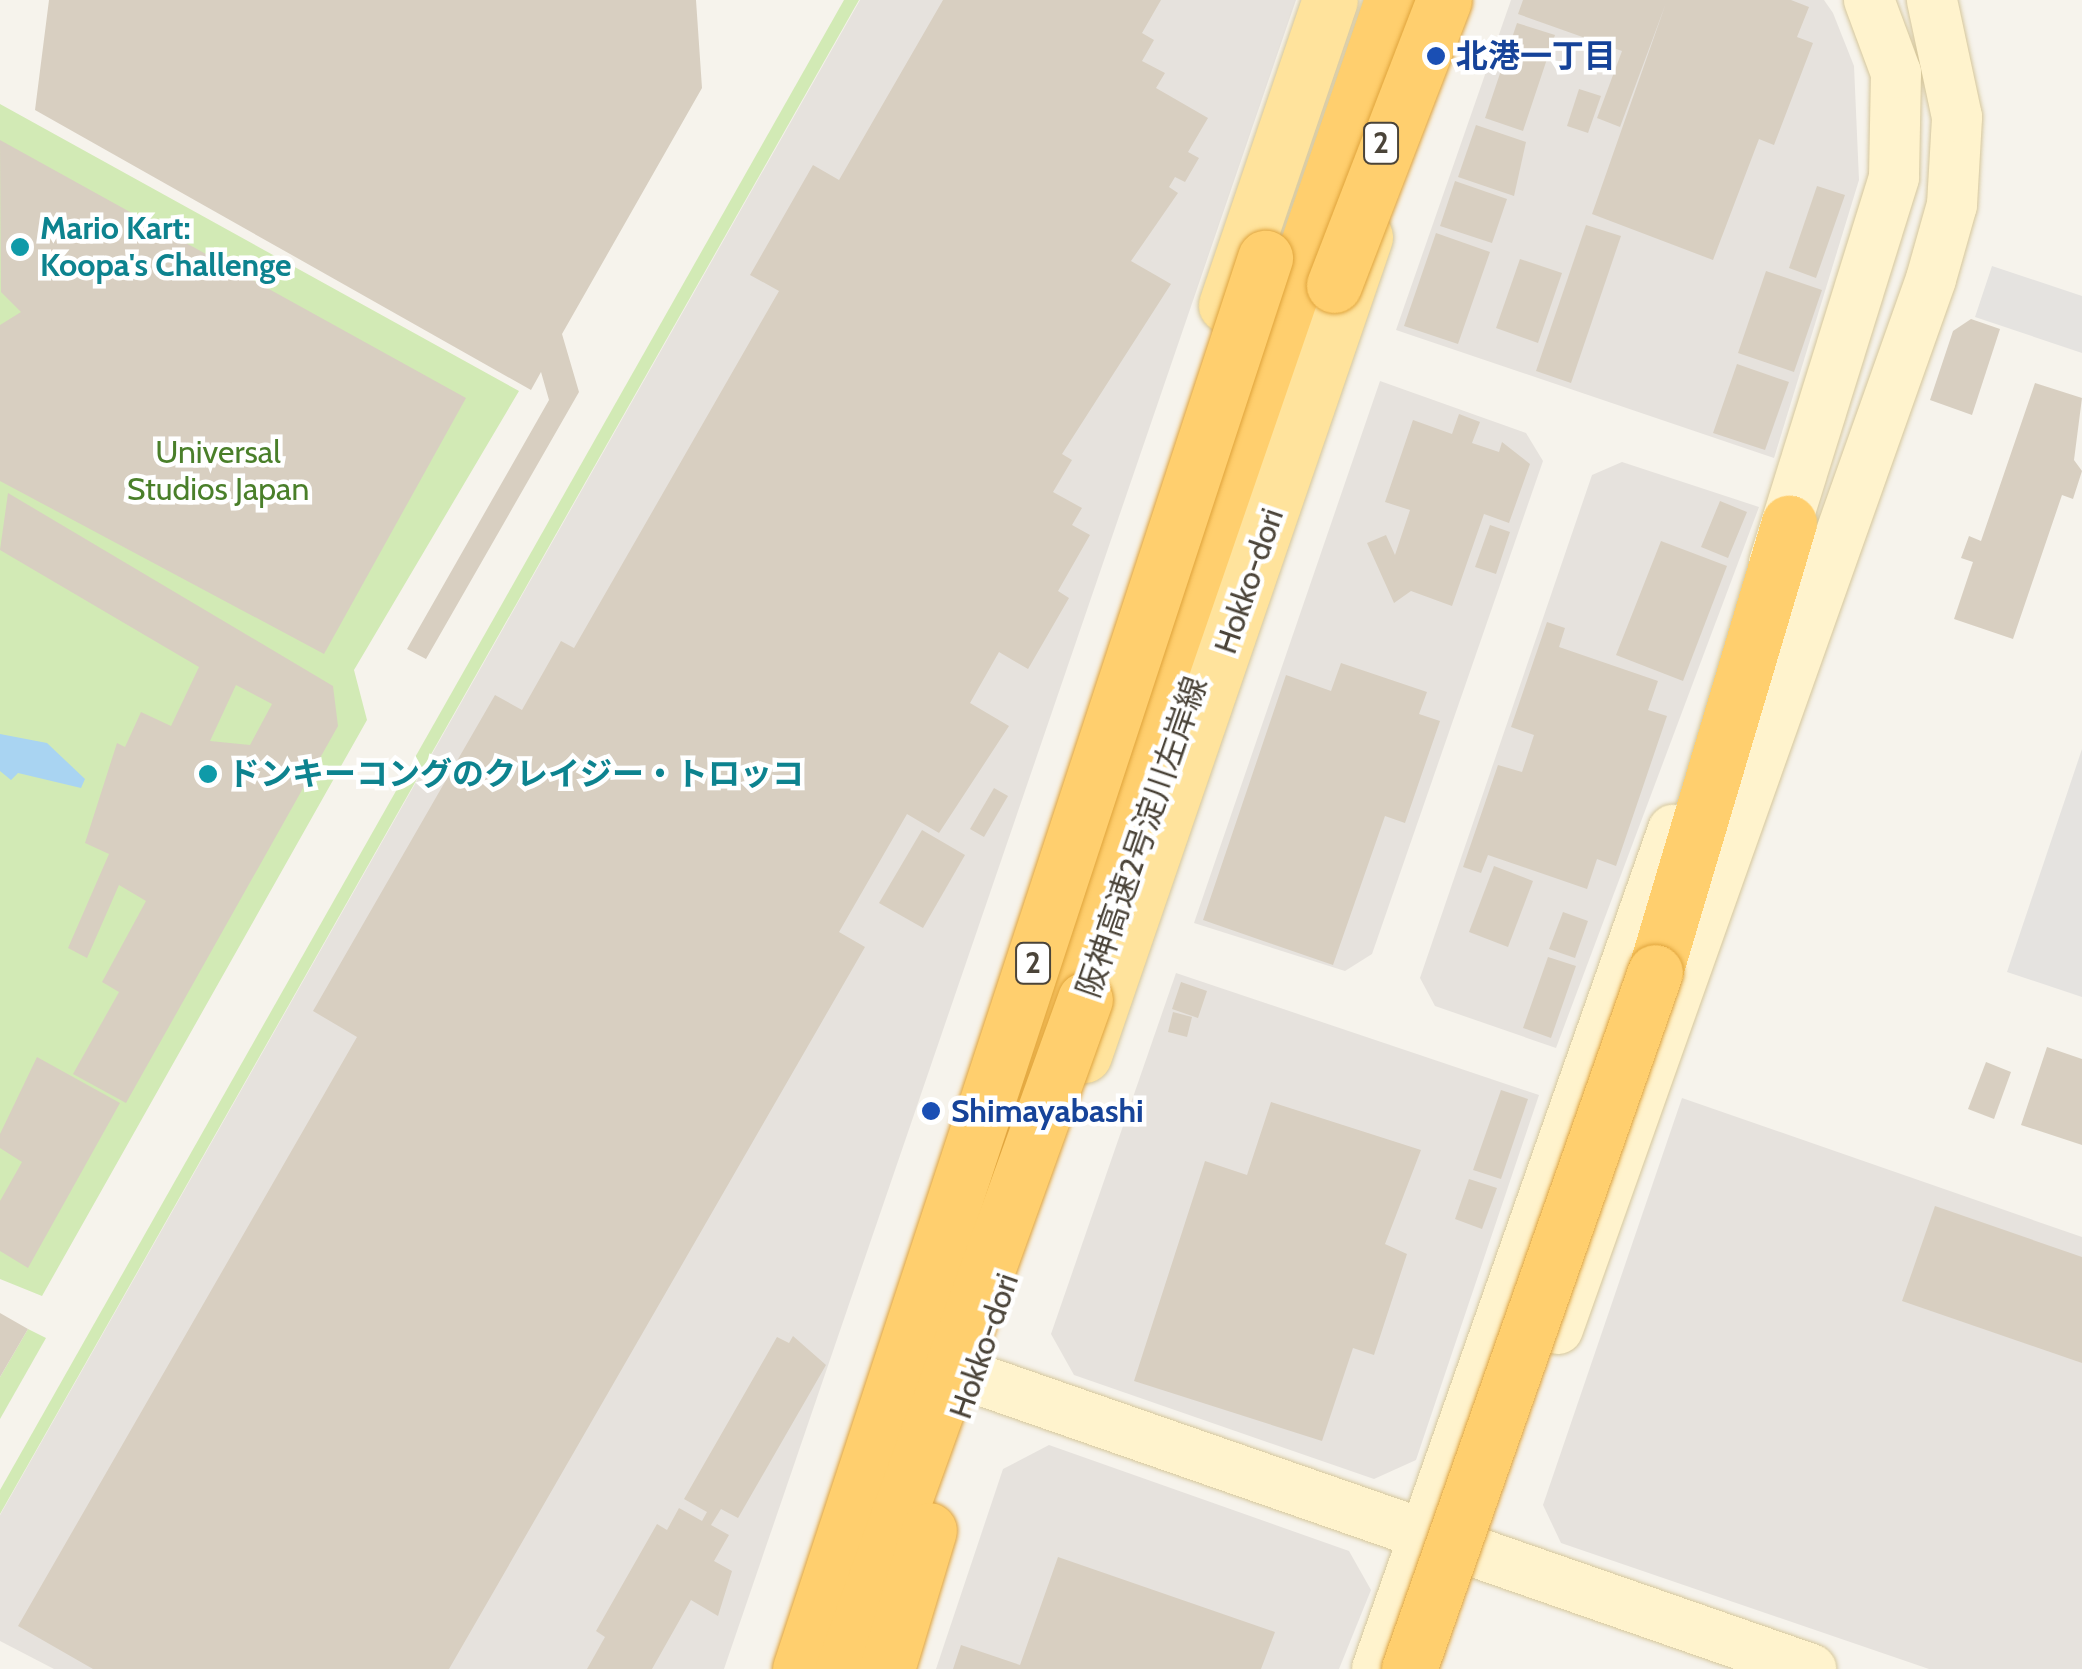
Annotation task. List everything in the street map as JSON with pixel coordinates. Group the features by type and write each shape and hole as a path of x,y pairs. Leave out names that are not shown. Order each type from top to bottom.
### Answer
{"highway":[{"name":"阪神高速2号淀川左岸線","path":"800,1669 1357,0"},
{"path":"886,1329 972,1182 1068,999 1392,0"},
{"name":"阪神高速2号淀川左岸線","path":"844,1669 1068,999 1334,285 1428,0"},
{"path":"1334,285 1444,0"},
{"path":"1409,1669 1654,972 1790,523"},
{"name":"2","path":"887,1669 1068,999"}],"main road":[{"path":"772,1669 1330,0"},
{"name":"Hokko-dori","path":"876,1669 973,1378 1335,336 1436,0"}],"street":[{"path":"1377,1669 1790,523 1894,177 1896,73 1868,0"},
{"path":"1438,1669 1931,279 1956,150 1951,70 1932,0"},
{"path":"886,1329 973,1378 1811,1669"}],"shaded area":[{"path":"860,0 1296,0 724,1669 54,1669 0,1641 0,1515"},
{"path":"1511,0 1824,0 1833,13 1854,66 1859,180 1774,458 1396,330"},
{"path":"1992,266 2082,296 2082,353 1975,317"},
{"path":"1380,381 1526,433 1543,461 1372,954 1345,971 1194,923"},
{"path":"1622,462 1759,507 1556,1048 1435,1006 1420,978 1592,475"},
{"path":"2082,749 2082,997 2007,972"},
{"path":"1176,973 1539,1095 1416,1460 1374,1479 1074,1375 1051,1334"},
{"path":"1682,1098 2082,1237 2082,1669 1929,1669 1561,1543 1543,1505"},
{"path":"1049,1445 1349,1551 1371,1590 1339,1669 936,1669 1003,1469"}],"green space":[{"path":"844,0 859,0 0,1514 0,1490"},
{"name":"Universal Studios Japan","path":"0,104 519,391 354,670 367,720 42,1296 0,1279"},
{"path":"28,1329 46,1338 0,1419 0,1377"}],"water":[{"path":"0,734 47,743 85,779 81,788 18,773 11,780 0,771"}],"building":[{"path":"49,0 696,0 702,88 562,334 579,392 426,659 407,649 549,400 541,372 531,390 35,110"},
{"path":"943,0 1161,0 1142,33 1154,40 1142,61 1165,73 1156,88 1208,118 1188,152 1199,158 1185,182 1175,177 1169,187 1178,193 1131,261 1171,284 1062,454 1072,460 1053,492 1082,508 1072,525 1090,535 1058,591 1069,598 1028,669 999,652 970,703 1009,726 939,833 907,814 839,932 865,947 449,1669 93,1669 18,1626 357,1037 313,1011 495,695 522,710 561,641 574,648 779,291 750,275 813,165 839,180"},
{"path":"1523,0 1791,0 1809,7 1797,37 1813,43 1774,145 1759,139 1713,260 1592,214 1666,3 1620,127 1597,118 1622,51 1518,14"},
{"path":"1517,23 1555,35 1523,131 1485,118"},
{"path":"1579,89 1601,96 1588,133 1567,126"},
{"path":"1476,125 1526,142 1514,196 1458,177"},
{"path":"0,140 466,398 324,654 0,481 0,325 21,312 1,292"},
{"path":"1455,181 1507,199 1492,243 1440,226"},
{"path":"1817,186 1845,195 1816,278 1789,268"},
{"path":"1586,225 1621,236 1571,383 1536,371"},
{"path":"1436,233 1490,252 1458,344 1404,326"},
{"path":"1520,259 1562,273 1538,343 1496,328"},
{"path":"1766,271 1822,290 1794,372 1738,353"},
{"path":"1971,319 2000,329 1972,415 1930,400 1953,331"},
{"path":"1737,364 1789,382 1765,450 1713,433"},
{"path":"2035,383 2082,398 2074,460 2082,471 2073,499 2062,495 2013,639 1954,619 1973,562 1961,558 1969,536 1981,541"},
{"path":"1459,414 1480,422 1472,443 1499,452 1502,442 1530,464 1509,523 1484,514 1452,606 1411,591 1394,603 1367,543 1386,535 1395,555 1410,510 1385,502 1413,420 1452,434"},
{"name":"ドンキーコングのクレイジー・トロッコ","path":"8,493 333,686 338,726 126,1103 73,1074 119,992 102,982 146,901 119,885 87,958 68,948 109,854 85,843 117,743 125,747 141,712 171,726 199,667 0,550","holes":["236,685 272,704 250,745 210,741"]},
{"path":"1720,501 1747,512 1728,558 1701,547"},
{"path":"1490,525 1510,532 1496,574 1475,567"},
{"path":"1661,541 1727,566 1683,681 1616,655"},
{"path":"1547,622 1565,628 1559,647 1658,681 1648,710 1667,716 1616,866 1597,859 1587,889 1488,855 1481,873 1463,867 1498,765 1522,772 1534,735 1511,727"},
{"path":"1341,663 1427,692 1419,714 1440,721 1405,823 1385,816 1333,965 1203,920 1286,675 1331,691"},
{"path":"994,788 1008,796 984,837 970,829"},
{"path":"922,830 965,855 923,928 879,903"},
{"path":"1494,866 1533,881 1508,947 1469,932"},
{"path":"1563,912 1588,921 1575,958 1549,949"},
{"path":"1548,957 1576,966 1551,1038 1523,1028"},
{"path":"1181,982 1207,991 1198,1018 1172,1009"},
{"path":"1173,1012 1192,1017 1187,1037 1168,1032"},
{"path":"2047,1047 2082,1059 2082,1145 2021,1125"},
{"path":"37,1057 120,1103 28,1268 0,1251 0,1201 22,1162 0,1148 0,1134"},
{"path":"1986,1062 2011,1072 1994,1119 1968,1109"},
{"path":"1501,1090 1528,1099 1501,1179 1473,1170"},
{"path":"1271,1102 1421,1150 1385,1244 1407,1254 1374,1355 1353,1348 1322,1441 1134,1381 1205,1161 1247,1175"},
{"path":"1469,1179 1497,1188 1482,1229 1455,1219"},
{"path":"1935,1206 2082,1257 2082,1363 1902,1301"},
{"path":"0,1313 28,1329 0,1377"},
{"path":"793,1336 826,1365 738,1518 721,1509 711,1525 729,1535 714,1561 732,1571 718,1616 691,1600 652,1669 587,1669 605,1637 596,1631 657,1524 667,1530 679,1508 702,1521 707,1512 684,1499 777,1337 789,1343"},
{"path":"1058,1557 1275,1632 1261,1669 953,1669 961,1645 1020,1665"}],"place":[{"name":"北港一丁目","path":"1436,56"},
{"name":"Mario Kart: Koopa's Challenge","path":"20,247"},
{"name":"ドンキーコングのクレイジー・トロッコ","path":"208,774"},
{"name":"Shimayabashi","path":"931,1111"}]}
